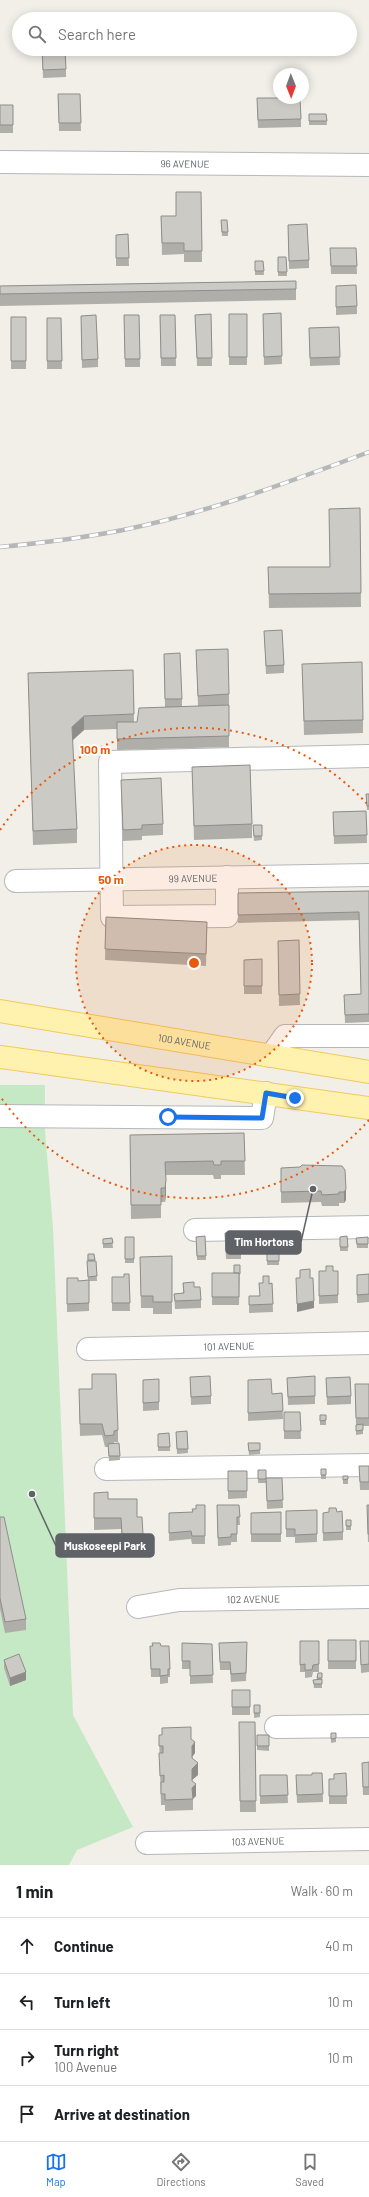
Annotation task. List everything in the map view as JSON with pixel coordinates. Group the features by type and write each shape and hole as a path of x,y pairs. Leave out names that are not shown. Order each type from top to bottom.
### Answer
{"main road":[{"name":"100 AVENUE","path":"0,1011 369,1072"},
{"path":"0,1057 369,1108"}],"street":[{"name":"96 AVENUE","path":"0,162 369,165"},
{"path":"227,877 227,916 112,917 110,762 369,756"},
{"name":"99 AVENUE","path":"16,881 369,874"},
{"path":"271,1056 285,1036 369,1036"},
{"path":"0,1116 262,1118 266,1093"},
{"path":"195,1230 369,1227"},
{"name":"101 AVENUE","path":"88,1349 369,1343"},
{"path":"106,1469 369,1465"},
{"name":"102 AVENUE","path":"138,1607 179,1600 369,1597"},
{"path":"276,1727 369,1726"},
{"name":"103 AVENUE","path":"148,1843 369,1839"}],"green space":[{"path":"0,1085 45,1085 45,1131 53,1228 73,1715 133,1827 77,1850 69,1865 0,1865"}],"building":[{"path":"42,56 65,56 66,69 43,70"},
{"path":"58,94 80,94 81,123 59,123"},
{"path":"257,98 273,98 273,104 300,104 301,119 258,120"},
{"path":"0,105 13,105 13,125 0,125"},
{"path":"309,114 326,114 327,121 309,121"},
{"path":"176,192 201,192 202,251 184,251 184,243 162,243 161,216 176,216"},
{"path":"221,220 227,220 228,232 222,232"},
{"path":"307,224 309,260 289,261 288,225"},
{"path":"128,234 129,258 116,258 116,235"},
{"path":"330,248 356,248 357,266 331,266"},
{"path":"278,257 286,257 287,272 278,272"},
{"path":"255,261 263,261 264,271 255,271"},
{"path":"296,281 296,289 0,294 0,286"},
{"path":"356,285 357,306 336,307 336,286"},
{"path":"281,313 282,356 264,357 263,314"},
{"path":"211,314 212,358 197,358 195,315"},
{"path":"229,314 247,314 247,357 229,357"},
{"path":"96,315 98,359 82,360 81,316"},
{"path":"124,315 139,315 140,359 125,359"},
{"path":"160,315 175,315 176,358 161,358"},
{"path":"11,317 26,317 26,361 11,361"},
{"path":"47,318 61,318 62,361 47,361"},
{"path":"339,327 340,357 310,358 309,328"},
{"path":"360,508 361,593 269,594 268,567 330,567 329,509"},
{"path":"282,630 284,665 266,666 264,631"},
{"path":"228,649 229,694 198,696 196,650"},
{"path":"180,653 182,699 165,699 164,654"},
{"path":"362,662 363,720 304,721 302,664"},
{"path":"133,670 134,714 84,716 72,727 77,829 33,831 28,673"},
{"path":"229,705 229,736 117,739 117,722 137,722 139,708"},
{"path":"250,765 252,824 194,826 192,767"},
{"path":"161,778 163,824 142,825 142,829 123,830 121,780"},
{"path":"366,794 369,794 369,806 367,806"},
{"path":"366,811 367,835 334,836 333,812"},
{"path":"253,825 262,825 262,836 254,836"},
{"path":"369,891 369,1014 345,1015 344,995 361,994 359,912 238,915 238,893"},
{"path":"106,917 207,922 206,954 105,949"},
{"path":"299,940 300,994 279,995 278,941"},
{"path":"262,959 262,986 244,986 244,960"},
{"path":"244,1133 245,1161 221,1161 221,1165 214,1165 213,1161 165,1162 166,1180 165,1188 161,1188 161,1205 131,1205 130,1135"},
{"path":"302,1165 342,1166 345,1170 346,1189 344,1192 339,1192 339,1194 322,1195 321,1191 281,1192 281,1168 300,1167"},
{"path":"225,1233 241,1233 241,1251 226,1251"},
{"path":"205,1236 206,1256 197,1256 196,1237"},
{"path":"347,1236 348,1247 340,1247 340,1237"},
{"path":"125,1237 134,1237 134,1259 125,1259"},
{"path":"368,1237 368,1244 357,1244 356,1238"},
{"path":"112,1238 113,1243 103,1244 103,1239"},
{"path":"267,1245 279,1245 279,1261 267,1261"},
{"path":"88,1254 94,1254 95,1260 88,1260"},
{"path":"172,1256 172,1302 153,1302 153,1296 141,1296 140,1257"},
{"path":"87,1261 96,1261 97,1276 88,1277"},
{"path":"234,1265 240,1265 240,1274 234,1273"},
{"path":"326,1266 333,1266 333,1271 338,1271 338,1295 319,1296 319,1271 326,1271"},
{"path":"310,1269 310,1278 313,1278 314,1301 297,1304 296,1278 300,1278 300,1270"},
{"path":"212,1273 239,1273 239,1297 212,1297"},
{"path":"124,1274 129,1274 130,1303 112,1303 112,1277 124,1277"},
{"path":"369,1274 369,1294 357,1295 357,1275"},
{"path":"263,1276 269,1276 269,1284 272,1283 273,1304 249,1305 249,1296 260,1296 259,1283 263,1283"},
{"path":"67,1278 78,1278 78,1281 89,1280 89,1303 67,1304"},
{"path":"194,1282 194,1287 200,1287 201,1300 175,1301 174,1294 184,1293 183,1283"},
{"path":"92,1374 116,1374 118,1430 114,1431 114,1435 105,1436 102,1424 80,1424 79,1389 92,1389"},
{"path":"210,1376 211,1396 191,1397 190,1377"},
{"path":"315,1376 315,1396 288,1397 287,1378"},
{"path":"350,1377 351,1396 327,1397 326,1378"},
{"path":"159,1379 159,1402 143,1403 143,1380"},
{"path":"271,1379 272,1394 282,1393 283,1411 248,1413 248,1380"},
{"path":"355,1384 369,1384 369,1418 356,1418"},
{"path":"284,1412 300,1412 301,1431 284,1431"},
{"path":"320,1415 326,1415 326,1420 320,1421"},
{"path":"363,1424 363,1430 356,1431 356,1425"},
{"path":"187,1431 188,1449 177,1449 176,1432"},
{"path":"169,1433 170,1447 158,1447 158,1434"},
{"path":"119,1443 120,1456 109,1456 108,1444"},
{"path":"248,1443 260,1443 260,1450 249,1451"},
{"path":"359,1466 369,1466 369,1482 360,1482"},
{"path":"321,1469 326,1469 326,1475 321,1475"},
{"path":"258,1470 266,1470 266,1479 258,1479"},
{"path":"228,1471 247,1471 247,1491 228,1491"},
{"path":"343,1476 348,1476 348,1479 343,1480"},
{"path":"266,1478 282,1478 283,1500 267,1501"},
{"path":"108,1492 108,1499 137,1499 137,1517 142,1517 143,1534 122,1534 121,1518 94,1518 94,1493"},
{"path":"196,1505 205,1505 205,1536 192,1536 191,1531 169,1533 169,1513 193,1512 192,1509 196,1509"},
{"path":"217,1505 239,1505 240,1517 237,1517 237,1534 231,1534 231,1537 218,1538"},
{"path":"367,1505 369,1505 369,1534 368,1534"},
{"path":"329,1508 336,1508 337,1512 342,1511 343,1532 323,1533 323,1513 329,1512"},
{"path":"317,1510 317,1534 295,1535 295,1529 286,1529 286,1511"},
{"path":"281,1512 281,1534 251,1534 251,1513"},
{"path":"0,1517 4,1517 26,1619 5,1622 0,1598"},
{"path":"346,1520 351,1520 351,1526 346,1526"},
{"path":"328,1640 356,1640 356,1661 328,1661"},
{"path":"300,1641 319,1641 319,1664 313,1665 312,1670 305,1670 305,1664 300,1665"},
{"path":"360,1641 369,1641 369,1664 361,1665"},
{"path":"247,1642 246,1673 231,1674 230,1662 220,1662 219,1643"},
{"path":"152,1643 160,1643 161,1646 169,1646 170,1669 168,1669 168,1675 160,1676 160,1669 151,1669 150,1646 153,1646"},
{"path":"182,1643 212,1644 213,1675 190,1676 190,1661 182,1661"},
{"path":"19,1654 26,1672 10,1678 4,1660"},
{"path":"318,1673 322,1673 322,1678 317,1678"},
{"path":"322,1679 322,1684 314,1684 313,1680"},
{"path":"232,1690 250,1690 250,1707 232,1707"},
{"path":"254,1705 260,1705 260,1713 254,1713"},
{"path":"239,1722 255,1722 256,1801 240,1801"},
{"path":"191,1727 191,1739 195,1742 192,1746 192,1758 198,1763 192,1769 192,1781 196,1784 192,1788 193,1799 165,1800 165,1794 161,1794 161,1782 164,1782 164,1775 160,1776 159,1753 163,1753 163,1746 159,1746 159,1735 162,1735 162,1728"},
{"path":"331,1733 336,1733 336,1738 331,1739"},
{"path":"257,1735 269,1735 269,1746 257,1746"},
{"path":"369,1762 369,1787 363,1787 362,1763"},
{"path":"312,1773 322,1773 323,1794 297,1795 296,1775 312,1775"},
{"path":"346,1773 347,1796 329,1796 329,1779 334,1779 334,1774"},
{"path":"260,1775 287,1775 288,1795 260,1796"}],"railway":[{"path":"0,547 46,542 123,530 186,515 248,496 369,452"}],"place":[{"name":"Tim Hortons","path":"313,1189"},
{"name":"Muskoseepi Park","path":"32,1494"}],"route":[{"path":"168,1117 262,1118 266,1093 295,1098"}]}
